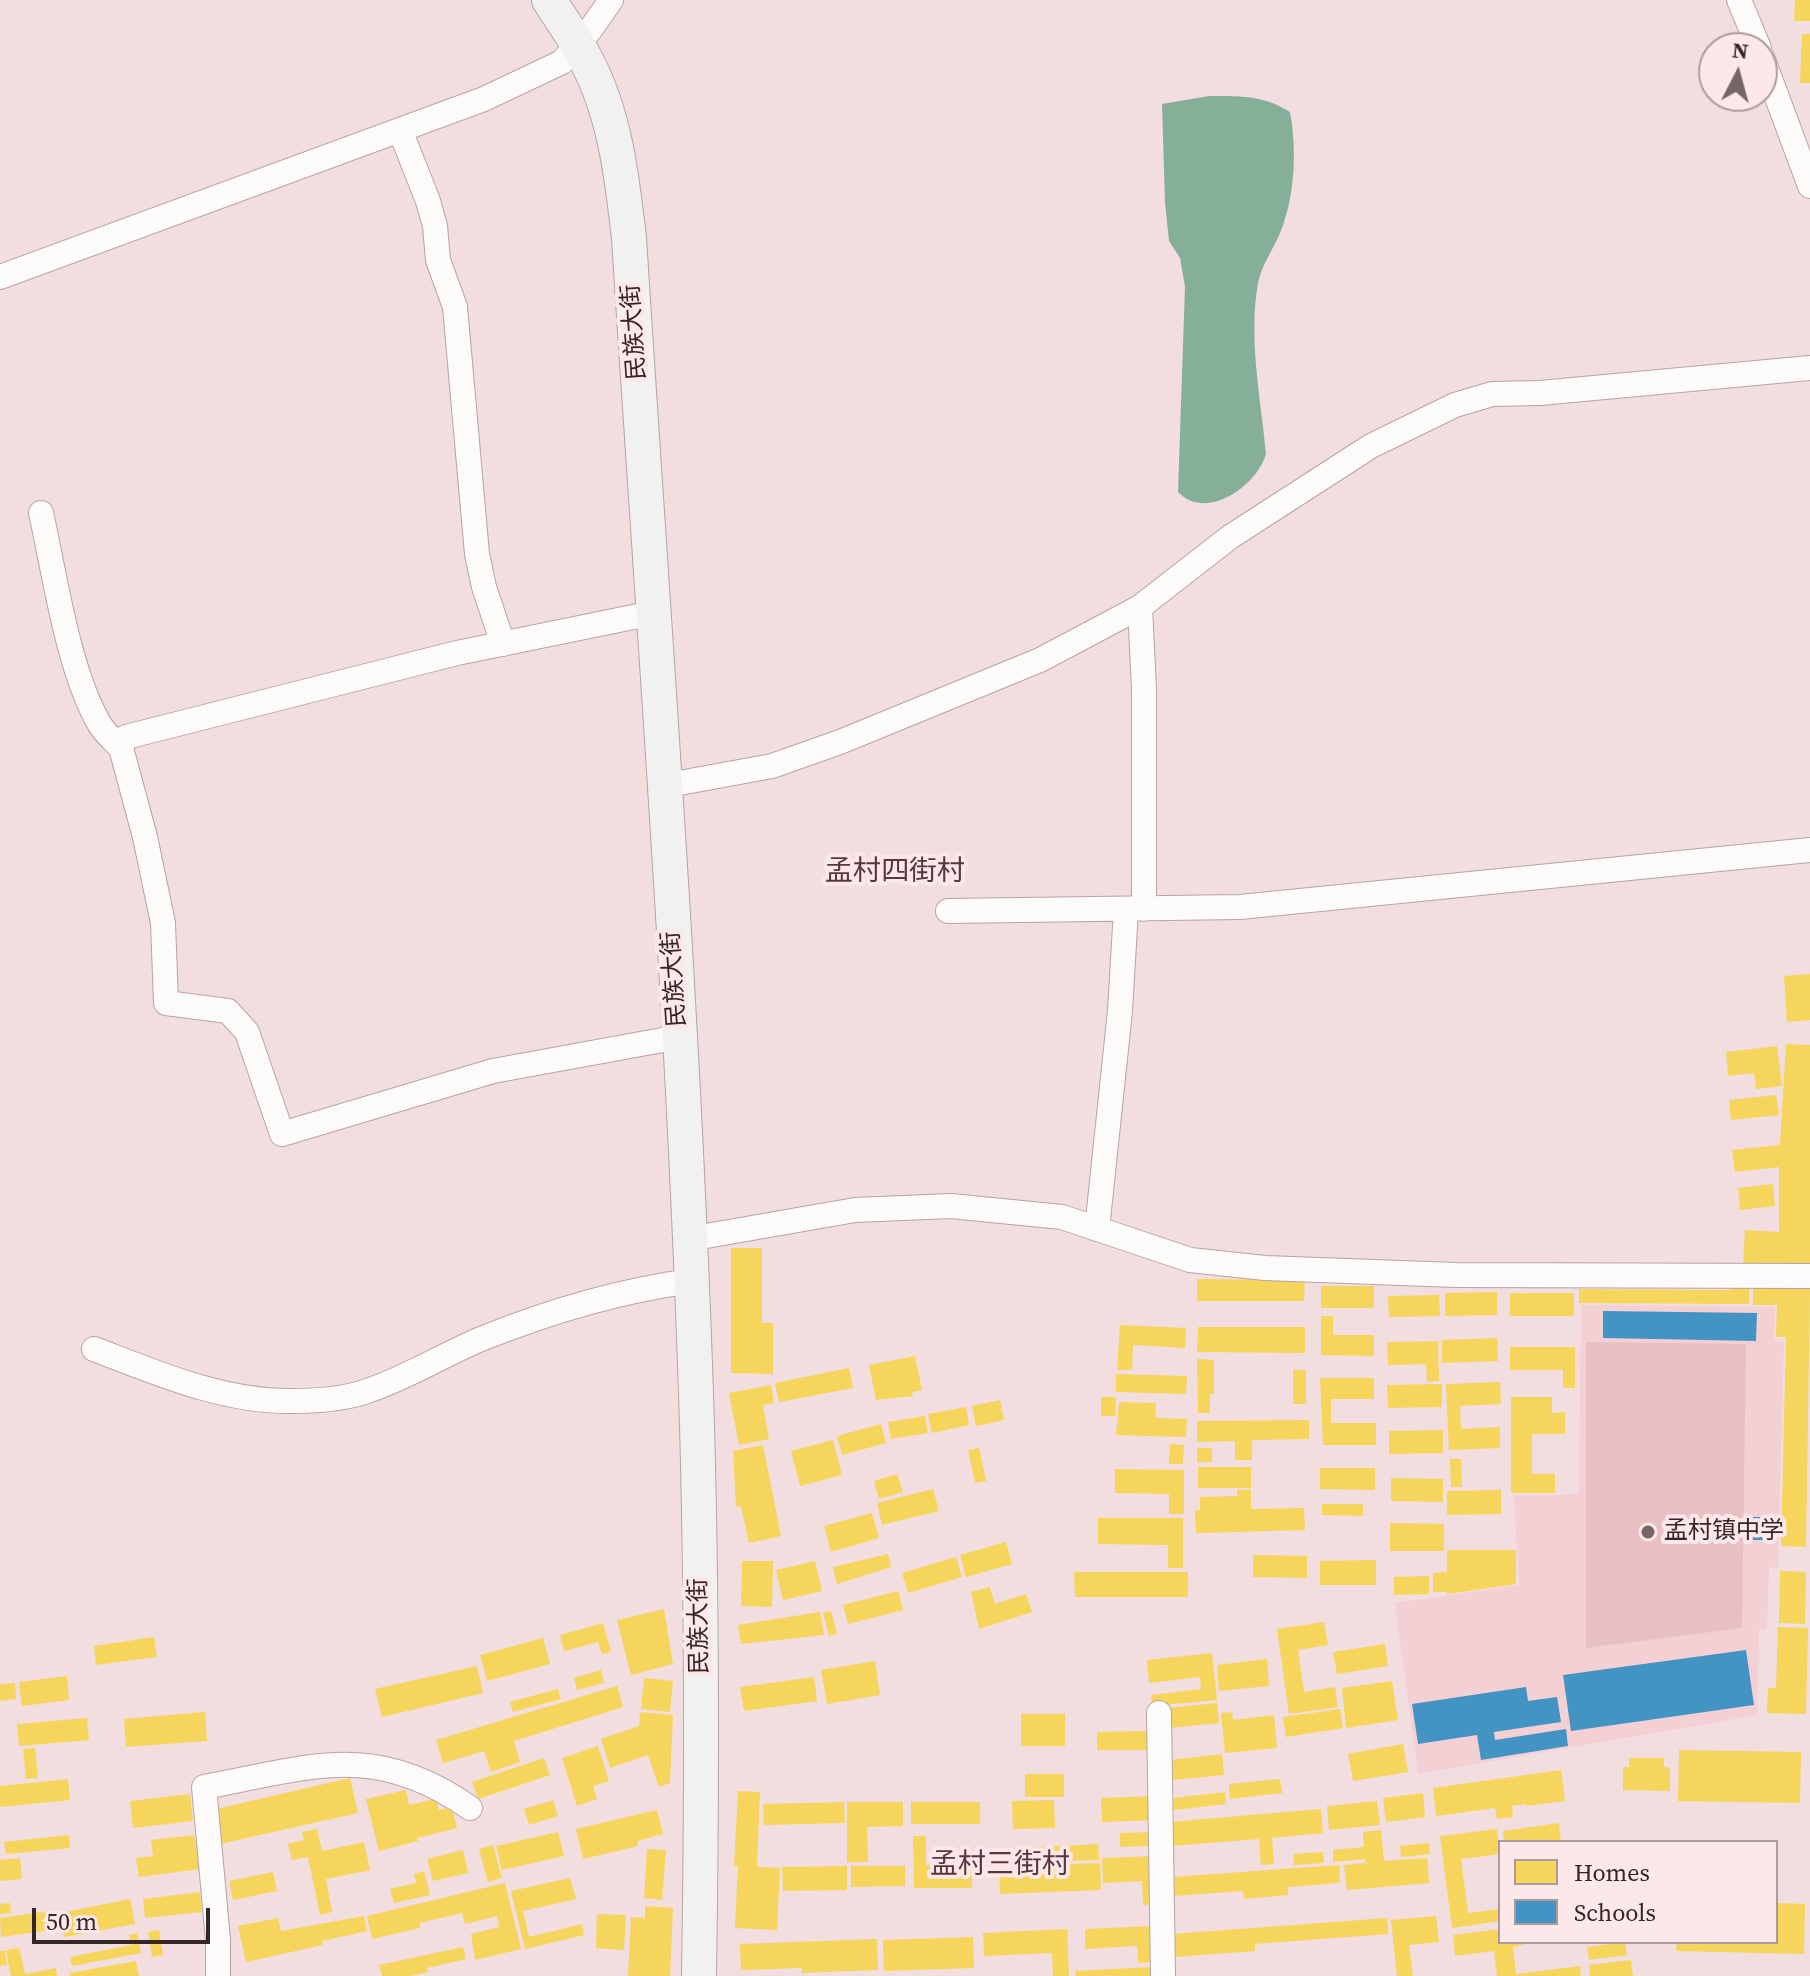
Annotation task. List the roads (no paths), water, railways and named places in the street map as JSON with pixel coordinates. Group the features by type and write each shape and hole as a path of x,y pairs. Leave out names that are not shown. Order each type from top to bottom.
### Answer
{"main road":[{"name":"民族大街","path":"549,0 599,88 622,181 629,238 679,1037 697,1426 702,1790 699,1976"}],"street":[{"path":"0,277 484,99 562,62 611,0"},
{"path":"1739,0 1752,32"},
{"path":"1778,100 1810,186"},
{"path":"400,130 428,201 435,226 438,260 455,307 477,554 484,587 503,644"},
{"path":"663,786 772,766 840,742 1040,660 1140,607 1230,537 1371,446 1455,405 1492,394 1540,393 1810,368"},
{"path":"41,513 68,634 87,698 101,727 121,748 145,837 163,923 166,1003 228,1011 247,1032 282,1134 493,1071 679,1037"},
{"path":"1097,1229 1120,1011 1135,909 1144,690 1140,607"},
{"path":"121,748 126,737 457,653 653,613"},
{"path":"948,911 1240,907 1810,850"},
{"path":"689,1239 855,1210 951,1206 1062,1217 1190,1260 1265,1268 1456,1275 1810,1276"},
{"path":"94,1349 202,1388 244,1397 291,1401 332,1398 370,1391 478,1340 542,1317 643,1288 691,1281"},
{"path":"1159,1713 1163,1976"},
{"path":"218,1976 218,1940 204,1787 334,1763 364,1763 386,1766 451,1794 470,1808"}],"place":[{"name":"孟村镇中学","path":"1648,1532"}],"district":[{"name":"孟村四街村","path":"895,873"},
{"name":"孟村三街村","path":"1000,1866"}]}
